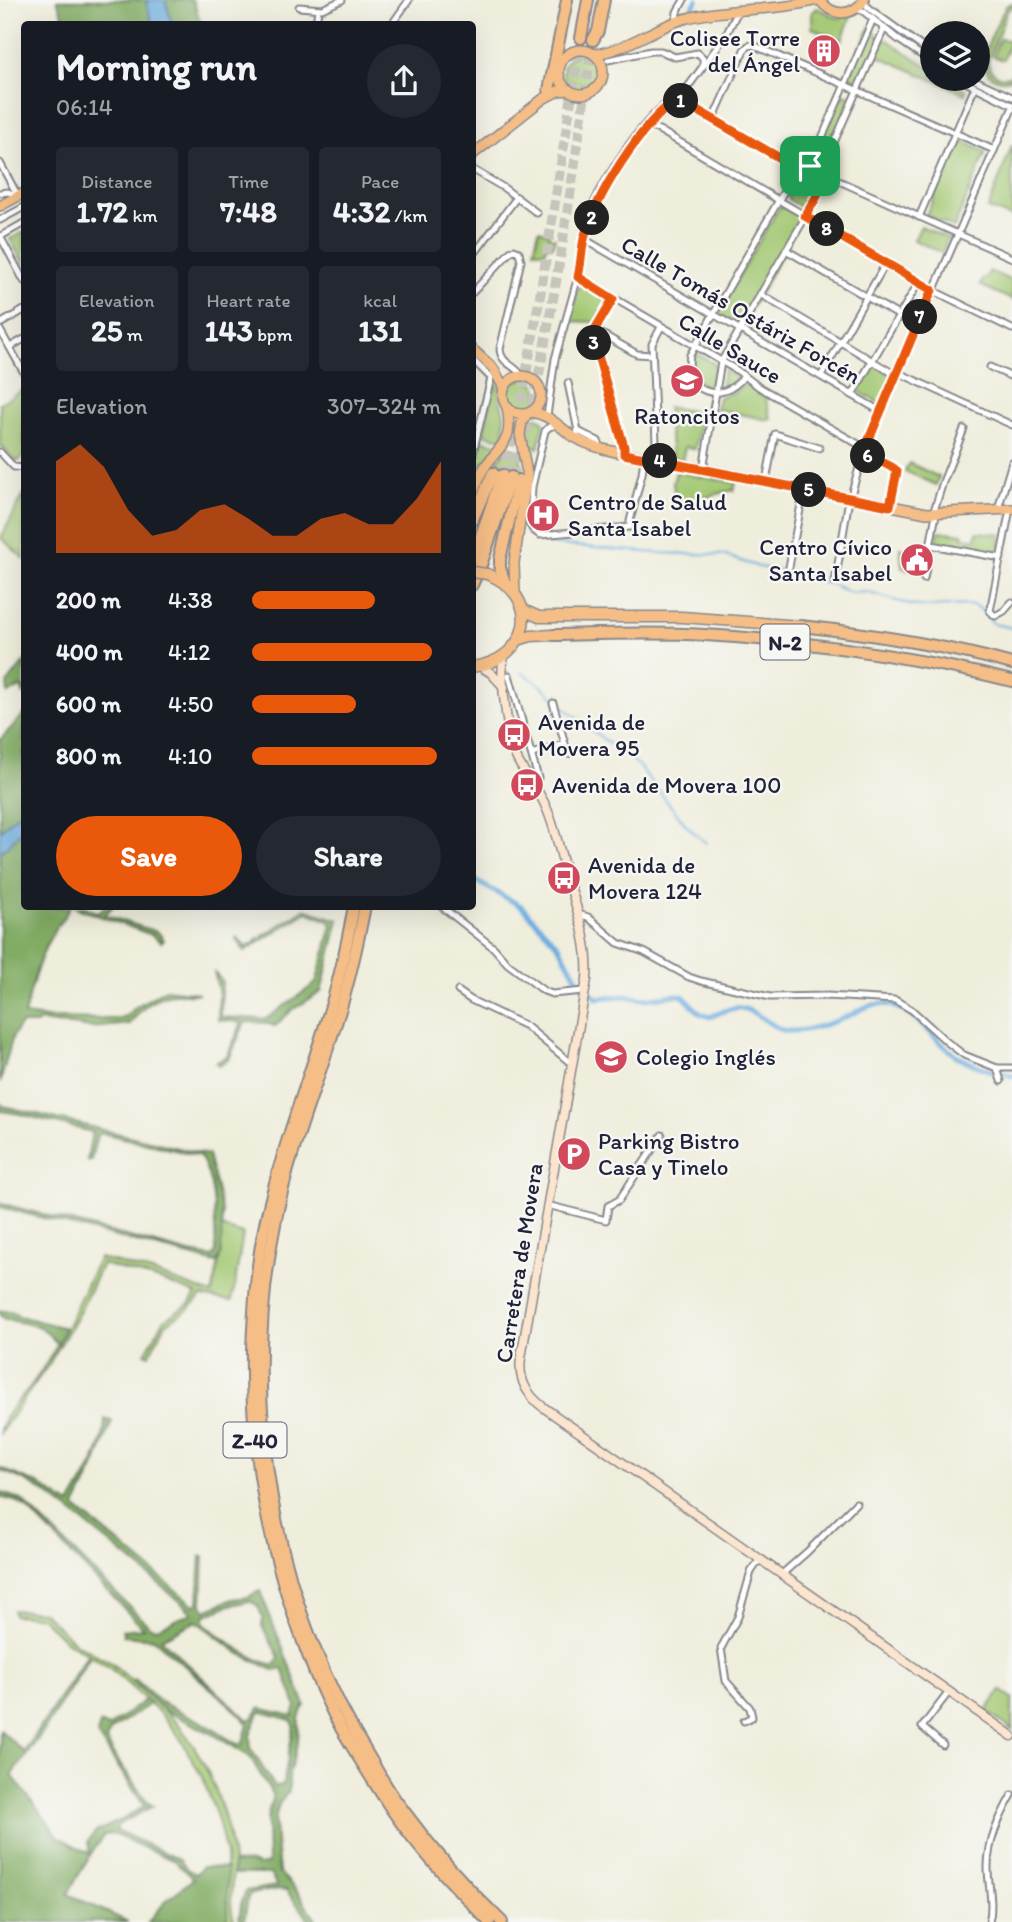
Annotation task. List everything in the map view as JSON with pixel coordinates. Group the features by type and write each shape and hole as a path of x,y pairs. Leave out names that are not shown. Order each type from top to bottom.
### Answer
{"highway":[{"path":"561,66 567,0"},
{"path":"587,0 587,39"},
{"path":"587,39 599,0"},
{"path":"587,39 598,31 604,0"},
{"path":"546,94 564,22"},
{"path":"505,583 499,559 506,476"},
{"path":"476,516 506,476"},
{"path":"476,551 506,476"},
{"path":"476,576 506,476"},
{"path":"476,573 505,583 515,593 523,610 523,627 518,640 504,656 476,667"},
{"name":"N-2","path":"523,610 539,617 693,617 802,625 886,637 1012,664"},
{"name":"N-2","path":"518,640 531,636 554,635 680,634 806,644 918,660 1012,681"},
{"name":"Z-40","path":"353,910 327,1019 278,1168 264,1227 253,1328 252,1400 256,1451 275,1558 293,1618 341,1729 393,1811 430,1860 489,1922"},
{"name":"Z-40","path":"364,910 340,1011 286,1172 276,1220 262,1338 261,1400 265,1449 285,1558 302,1615 323,1670 349,1725 399,1805 439,1856 502,1922"}],"main road":[{"path":"594,54 627,45 677,22 710,14 819,0 835,13 845,13 856,9 864,0"},
{"path":"546,94 569,90 581,94 594,90 602,80 606,64 627,45"},
{"path":"476,152 546,94 569,54 586,51 606,64"},
{"path":"561,66 563,83 569,90"},
{"path":"0,206 21,194"},
{"path":"476,353 493,368 504,388 509,430 505,443 484,470 476,487"},
{"path":"493,368 517,377 532,378 541,390 541,401 547,416 602,449 935,514 1011,509"},
{"path":"504,388 517,377"},
{"path":"515,593 514,563 527,474 520,434 522,422 541,401"},
{"path":"507,407 516,413 547,416"},
{"name":"Carretera de Movera","path":"504,656 502,671 511,742 520,764 546,807 587,952 572,1063 520,1365 522,1380 528,1392 543,1407 1012,1736"},
{"path":"476,667 491,673 504,688"}],"street":[{"path":"299,7 326,8 342,0"},
{"path":"394,21 409,0"},
{"path":"677,22 677,12 684,0"},
{"path":"864,0 869,8 920,47"},
{"path":"316,21 318,9"},
{"path":"856,9 863,11 920,54"},
{"path":"647,126 678,99 732,25 738,11"},
{"path":"873,19 806,170 809,177 819,177 884,29"},
{"path":"899,40 908,39"},
{"path":"713,119 744,50 751,45 994,150"},
{"path":"606,64 651,51 661,51 675,57 698,53 704,59 703,66"},
{"path":"990,87 1012,97"},
{"path":"919,217 973,91"},
{"path":"835,582 849,498 853,493 864,449 1012,107 982,91"},
{"path":"547,416 555,359 578,277 583,230 600,190 618,160 669,101 678,99 794,167 806,170"},
{"path":"654,121 659,130"},
{"path":"647,126 659,130 932,290 1010,326"},
{"path":"0,163 21,194"},
{"path":"703,469 721,362 821,189 821,173 817,165 794,175"},
{"path":"744,376 729,390 716,392 702,388 693,379 689,362 691,352 794,175 794,167"},
{"path":"476,171 537,212"},
{"path":"821,173 1012,258"},
{"path":"0,193 21,194"},
{"path":"476,252 517,197"},
{"path":"0,220 21,209"},
{"path":"21,225 0,236 21,275"},
{"name":"Calle Tomás Ostáriz Forcén","path":"584,239 880,411"},
{"path":"476,289 510,251 517,250 521,254 500,349 500,356 504,361 517,369 517,377"},
{"path":"786,250 917,326"},
{"path":"821,376 886,263"},
{"name":"Calle Sauce","path":"578,277 864,449 870,458 894,468 897,471 890,506"},
{"path":"852,395 919,282"},
{"path":"760,294 872,361 1012,425"},
{"path":"613,299 595,330 593,339 624,454"},
{"path":"0,324 21,312"},
{"path":"654,460 656,443 652,343 661,327"},
{"path":"0,330 21,367"},
{"path":"595,330 637,354 652,355"},
{"path":"10,347 21,341"},
{"path":"476,363 491,377 476,440"},
{"path":"990,367 1012,377"},
{"path":"568,383 576,434"},
{"path":"558,425 545,431 532,487 530,523 533,530 543,536 630,527 644,458"},
{"path":"924,579 943,482 964,429"},
{"path":"765,481 775,434 819,448"},
{"path":"0,452 14,467 21,468"},
{"path":"861,459 870,458"},
{"path":"998,510 1012,462"},
{"path":"789,567 804,489"},
{"path":"1011,509 990,611 995,616 1012,602"},
{"path":"931,545 1001,558"},
{"path":"986,594 993,596"},
{"path":"509,675 538,778"},
{"path":"553,703 568,754"},
{"path":"511,742 527,738"},
{"path":"532,754 565,744"},
{"path":"446,910 544,992 552,994 583,991"},
{"path":"578,914 588,917 618,943 644,952 701,981 770,997 827,996 895,1000 912,1010 964,1055 999,1074 1012,1069"},
{"path":"458,991 526,1026 572,1063"},
{"path":"547,1205 606,1220 608,1206 619,1200 662,1135"},
{"path":"782,1574 856,1503"},
{"path":"744,1721 752,1717 751,1708 726,1681 721,1648 738,1617 751,1572 761,1559"},
{"path":"943,1745 922,1727 949,1692"},
{"path":"989,1922 991,1898 988,1868 991,1839 1012,1795"}],"green space":[{"path":"57,0 146,0 151,21 65,21"},
{"path":"165,0 193,0 200,21 171,21"},
{"path":"1012,3 990,56 990,41 1006,6"},
{"path":"817,8 837,18 851,16 842,40 812,28 812,13"},
{"path":"870,26 880,39 861,82 848,76"},
{"path":"1000,38 1010,41 1003,60 993,56"},
{"path":"886,39 920,61 920,74 876,55"},
{"path":"581,54 594,59 599,72 594,85 581,90 568,85 563,72 568,59"},
{"path":"990,66 996,75 1012,75 1011,79 1005,80 990,75"},
{"path":"842,93 852,97 825,159 815,155"},
{"path":"959,140 986,152 954,228 926,215"},
{"path":"1012,145 1012,217 988,209"},
{"path":"798,176 815,184 816,189 807,207 802,208 789,200 788,195"},
{"path":"780,206 802,217 760,294 739,326 717,313"},
{"path":"921,226 948,239 942,253 914,240"},
{"path":"539,230 555,238 553,246 547,244 545,252 534,250"},
{"path":"21,234 21,259 10,239"},
{"path":"989,271 1012,281 1012,300 980,285"},
{"path":"582,286 609,302 597,322 569,321 578,288"},
{"path":"694,352 716,365 712,389 701,384 694,375 691,364"},
{"path":"874,364 893,376 881,404 858,391"},
{"path":"724,370 739,378 730,387 721,389"},
{"path":"496,379 504,416 502,439 483,434"},
{"path":"523,379 534,384 539,395 534,406 523,411 512,406 507,395 512,384"},
{"path":"748,382 764,393 771,419 716,409 719,397 735,392"},
{"path":"21,391 20,460 15,461 0,444 0,403"},
{"path":"667,407 709,414 708,418 701,418 695,449 685,447 682,460 672,458"},
{"path":"534,417 540,418 544,423 538,448 526,445 524,436 525,425"},
{"path":"482,440 500,445 484,464 477,462"},
{"path":"508,448 519,451 522,481 489,471"},
{"path":"909,463 939,477 936,485 905,471"},
{"path":"676,472 736,483 734,490 676,507 673,483"},
{"path":"21,499 21,556 1,538"},
{"path":"938,531 963,534 963,537 976,539 977,532 1001,534 999,551 995,553 942,544 937,539"},
{"path":"900,548 913,552 910,569 902,568"},
{"path":"21,666 21,687 8,694 7,684"},
{"path":"21,717 21,811 0,831 0,740"},
{"path":"21,832 21,910 68,910 45,949 24,1015 115,1019 126,1016 137,1006 166,989 199,993 162,997 144,1008 130,1024 91,1028 41,1021 36,1024 21,1024 13,1036 0,1083 0,853"},
{"path":"82,910 98,913 109,910 105,915 158,932 164,940 161,942 152,935"},
{"path":"302,910 339,920 321,992 292,1010 275,1026 245,1022 229,1059 219,1066 216,1063 227,1056 240,1022 218,1020 219,994 214,971 222,981 221,1017 266,1019 316,983 332,925 329,921 307,912 245,951 236,939 238,937 246,947"},
{"path":"0,1103 3,1106 208,1155 222,1212 221,1253 217,1263 0,1207 0,1203 190,1253 213,1257 216,1252 212,1191 200,1156 101,1133 97,1135 91,1160 87,1161 92,1132 0,1111"},
{"path":"220,1227 243,1234 232,1301 201,1296 190,1308 166,1324 149,1355 145,1353 165,1319 189,1304 196,1294 160,1280 102,1264 79,1313 49,1364 0,1433 8,1414 52,1354 99,1258 152,1272 212,1294 221,1253"},
{"path":"0,1311 11,1311 19,1316 65,1328 58,1344 41,1327 5,1319 0,1315"},
{"path":"105,1419 112,1421 95,1466 75,1507 195,1606 198,1603 201,1556 204,1556 202,1604 205,1610 260,1591 305,1705 299,1718 298,1743 289,1773 289,1791 279,1804 275,1819 279,1872 295,1889 318,1922 311,1922 286,1890 279,1889 250,1894 244,1922 239,1922 246,1891 277,1886 270,1874 234,1874 233,1863 248,1862 259,1866 268,1864 267,1819 273,1795 250,1757 211,1733 164,1710 132,1681 135,1679 162,1703 202,1722 235,1743 242,1745 248,1725 241,1715 154,1639 124,1636 122,1630 143,1628 27,1508 18,1502 0,1497 0,1492 22,1500 150,1627 157,1628 192,1613 42,1490 0,1471 0,1468 38,1484 70,1505 93,1464","holes":["250,1601 258,1606 263,1619 262,1626 279,1657 275,1665 247,1654 204,1623 204,1616 227,1606","196,1621 240,1654 275,1671 283,1669 296,1706 293,1716 259,1708 253,1718 248,1720 161,1639","259,1713 291,1720 294,1725 283,1785 275,1787 251,1749 250,1736"]},
{"path":"13,1610 43,1612 76,1644 116,1667 164,1710 190,1740 210,1776 229,1834 233,1862 231,1907 235,1922 227,1919 226,1854 218,1820 203,1779 179,1736 161,1714 110,1668 67,1642 41,1617 14,1615"},
{"path":"87,1656 90,1657 46,1727 12,1775 59,1837 90,1854 88,1841 95,1832 144,1806 97,1734 100,1724 109,1727 145,1700 150,1704 111,1730 106,1739 147,1802 153,1806 118,1825 116,1830 180,1860 187,1869 196,1874 202,1867 227,1868 227,1919 214,1922 148,1922 168,1899 193,1879 175,1861 113,1834 104,1835 68,1894 128,1922 0,1922 0,1730 24,1752"},
{"path":"1001,1690 1012,1698 1012,1730 986,1711"}],"water":[{"path":"146,0 165,0 171,21 151,21"},
{"path":"21,811 21,832 0,853 0,831"}],"waterway":[{"path":"691,10 697,0"},
{"path":"548,544 657,553 723,555 759,567 791,572 851,593 866,592 925,607 972,605 979,608 994,624 1012,628"},
{"path":"522,672 636,763 687,826 706,843"},
{"path":"476,881 521,906 559,946 580,984 597,998 683,996 701,1014 710,1017 740,1008 787,1031 816,1027 844,1018 868,1006 895,1006 914,1018 961,1058 991,1071 1012,1076"}],"tunnel":[{"path":"502,475 521,403 581,38"},
{"path":"511,477 538,380 567,216 593,40"}],"place":[{"name":"Colisee Torre del Ángel","path":"824,51"},
{"name":"Ratoncitos","path":"687,381"},
{"name":"Centro de Salud Santa Isabel","path":"543,515"},
{"name":"Centro Cívico Santa Isabel","path":"917,560"},
{"name":"Avenida de Movera 95","path":"514,735"},
{"name":"Avenida de Movera 100","path":"527,785"},
{"name":"Avenida de Movera 124","path":"564,878"},
{"name":"Colegio Inglés","path":"611,1057"},
{"name":"Parking Bistro Casa y Tinelo","path":"574,1154"}],"route":[{"path":"678,99 802,171 807,172 810,166 817,165 820,168 822,183 820,192 805,216 932,290 864,451 870,458 897,471 890,506 624,454 593,338 613,299 578,277 584,239 612,176 643,133 675,100 678,99"}]}
